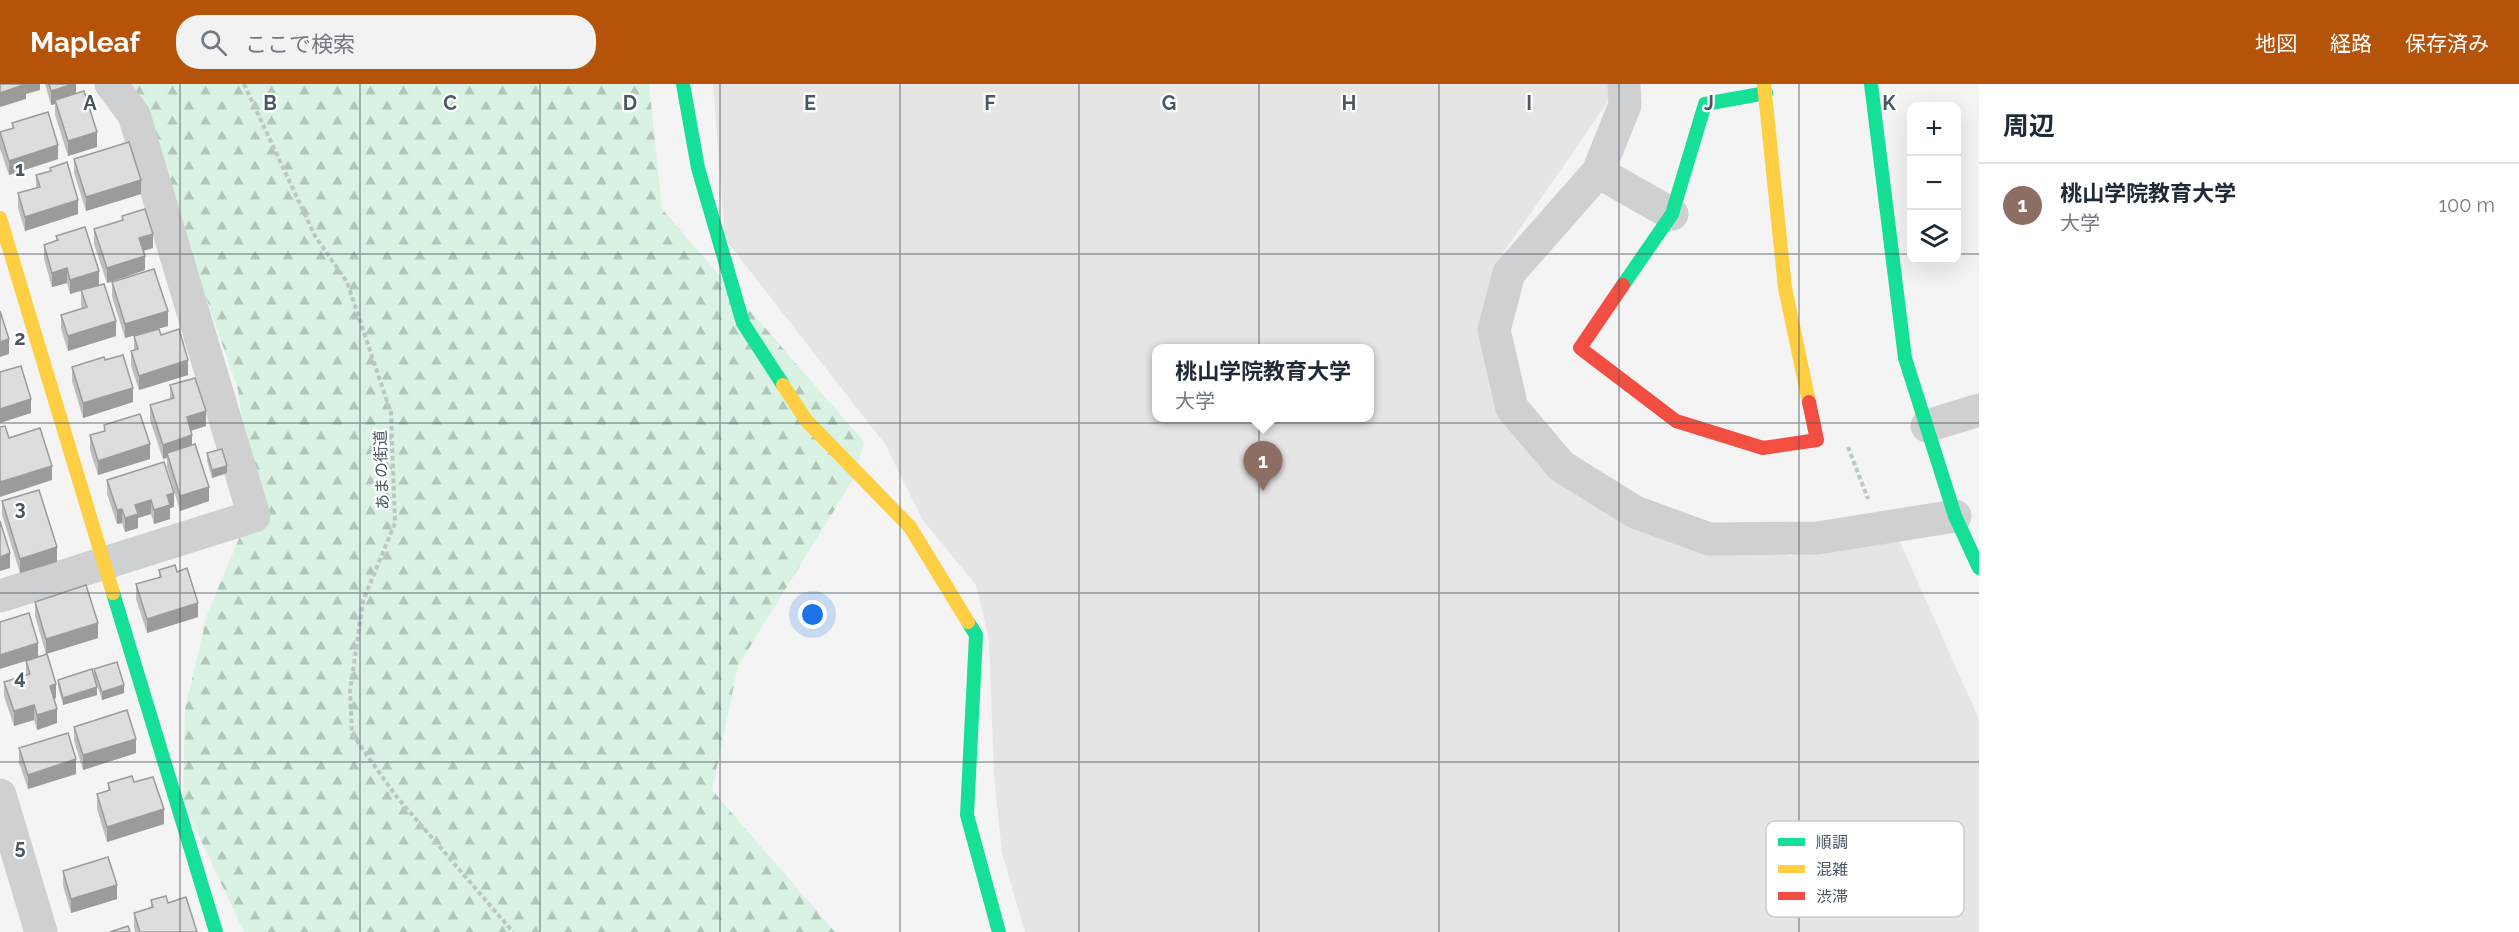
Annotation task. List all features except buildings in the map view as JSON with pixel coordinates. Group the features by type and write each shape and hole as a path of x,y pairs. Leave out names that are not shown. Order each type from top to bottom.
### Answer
{"street":[{"path":"0,596 254,516 134,115 111,84"},
{"path":"683,84 698,168 743,323 806,420 910,527 976,635 967,815 999,932"},
{"path":"1624,84 1625,105 1598,172 1509,273 1494,330 1512,408 1561,466 1635,512 1709,539 1818,538 1955,516"},
{"path":"1871,84 1905,358 1955,516 1979,568"},
{"path":"1765,88 1785,288 1817,440 1763,448 1676,421 1580,348 1672,214 1705,104 1765,88"},
{"path":"1598,172 1672,214"},
{"path":"0,218 216,932"},
{"path":"1927,426 1979,410"},
{"path":"0,795 42,932"}],"path":[{"name":"あまの街道","path":"244,84 315,236 347,282 391,413 395,524 363,601 350,691 352,734 396,796 513,932"},
{"path":"1817,440 1847,444 1870,506"}],"shaded area":[{"path":"713,84 1620,84 1497,262 1523,428 1660,518 1790,556 1895,531 1979,719 1979,932 1025,932 1002,853 994,776 989,640 976,585 922,519 885,444 725,239"}],"green space":[{"path":"122,84 649,84 662,209 864,442 854,478 738,666 712,790 835,932 244,932 183,802 185,709 207,615 253,505 238,390 178,215"}],"traffic: fast":[{"path":"683,84 698,168 743,323 783,385"},
{"path":"1871,84 1905,358 1955,516 1979,568"},
{"path":"1623,285 1672,214 1705,104 1766,93"},
{"path":"113,593 216,932"},
{"path":"968,622 976,635 967,815 999,932"}],"traffic: slow":[{"path":"1764,84 1785,288 1809,402"},
{"path":"0,218 113,593"},
{"path":"783,385 806,420 910,527 968,622"}],"traffic: jam":[{"path":"1623,285 1580,348 1676,421 1763,448 1817,440 1809,402"}],"place":[{"name":"桃山学院教育大学","path":"1263,491"}]}
